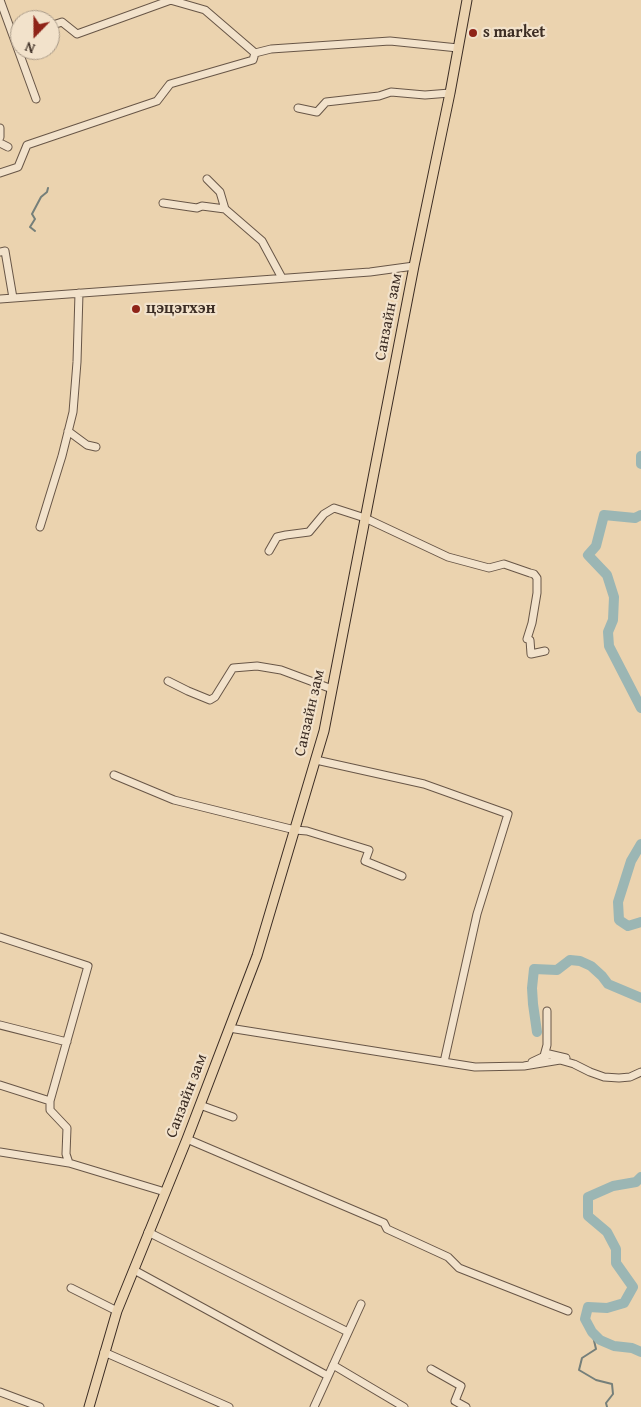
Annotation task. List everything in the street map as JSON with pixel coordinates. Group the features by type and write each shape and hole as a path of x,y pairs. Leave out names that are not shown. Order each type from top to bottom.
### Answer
{"main road":[{"name":"Санзайн зам","path":"88,1407 118,1311 148,1232 187,1139 257,956 324,732 467,0"}],"street":[{"path":"0,0 10,21"},
{"path":"60,23 62,22 77,34 171,0 205,10 255,53"},
{"path":"255,53 271,49 390,41 458,48"},
{"path":"0,173 18,166 27,145 157,101 170,84 253,60 255,53"},
{"path":"24,60 36,99"},
{"path":"298,108 317,112 326,102 379,96 392,92 425,95 450,93"},
{"path":"0,128 0,137"},
{"path":"0,143 8,147"},
{"path":"207,179 220,192 225,209 262,241 282,278"},
{"path":"163,203 197,208 202,206 225,209"},
{"path":"0,252 5,251 13,298"},
{"path":"0,299 414,266"},
{"path":"40,527 73,412 79,293"},
{"path":"68,431 87,445 96,447"},
{"path":"269,550 277,538 309,532 324,514 334,508 365,518 448,557 489,568 504,564 534,574 537,578 536,592 532,623 527,640 530,640 531,654 545,651"},
{"path":"168,681 210,700 215,697 232,668 257,666 281,670 332,689"},
{"path":"316,760 424,784 508,814 477,914 444,1062"},
{"path":"114,775 174,800 295,830 307,831 368,850 365,861 402,876"},
{"path":"0,937 88,966 50,1101 50,1110 67,1128 66,1154 69,1163"},
{"path":"544,1056 547,1039 547,1011"},
{"path":"0,1025 66,1042"},
{"path":"229,1028 475,1067 524,1066 560,1060 574,1064"},
{"path":"524,1066 544,1056 558,1055 590,1072 604,1077 630,1077 641,1072"},
{"path":"0,1085 50,1101"},
{"path":"200,1105 234,1117"},
{"path":"187,1139 384,1222 387,1228 448,1256 459,1268 568,1311"},
{"path":"0,1152 69,1163 165,1192"},
{"path":"148,1232 348,1332"},
{"path":"134,1270 328,1376"},
{"path":"71,1288 118,1311"},
{"path":"314,1407 361,1304"},
{"path":"104,1352 229,1407"},
{"path":"333,1365 404,1407"},
{"path":"431,1369 461,1386 455,1401 466,1407"},
{"path":"0,1392 40,1407"}],"waterway":[{"path":"35,231 30,227 35,219 32,214 48,188"},
{"path":"641,456 641,464"},
{"path":"641,515 635,518 604,515 596,546 588,555 607,575 614,597 613,620 608,632 609,646 641,708"},
{"path":"641,844 631,861 618,902 619,920 628,926 641,922"},
{"path":"537,1032 532,988 534,969 557,970 570,960 580,961 591,966 608,984 641,998"},
{"path":"641,1177 636,1182 613,1186 588,1197 588,1216 607,1232 616,1249 616,1263 633,1287 624,1303 607,1308 588,1307 585,1319 592,1332 600,1340 614,1346 632,1348 641,1352"},
{"path":"592,1332 596,1349 582,1358 579,1370 596,1380 612,1384 613,1394 606,1403 607,1407"}],"place":[{"name":"s market","path":"473,33"},
{"name":"цэцэгхэн","path":"136,309"}]}
